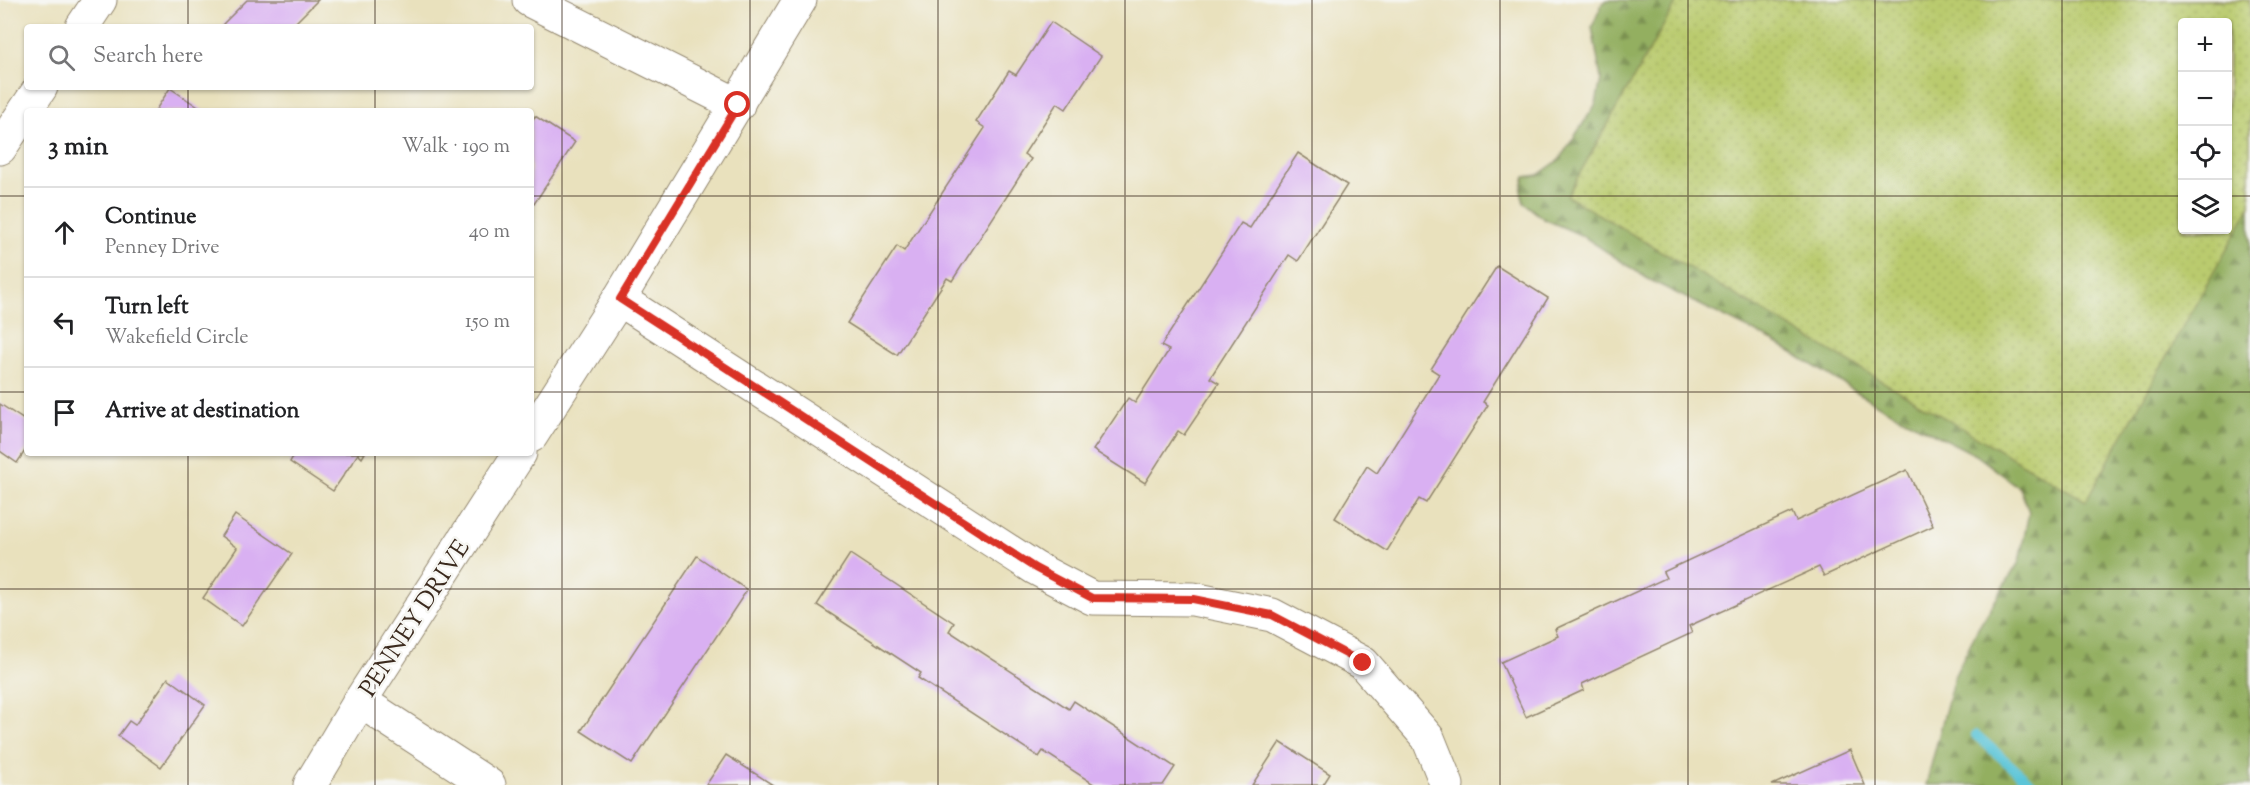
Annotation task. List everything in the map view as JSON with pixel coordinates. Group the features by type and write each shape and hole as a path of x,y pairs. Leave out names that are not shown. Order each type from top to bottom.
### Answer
{"street":[{"path":"84,24 100,0"},
{"path":"529,0 738,105"},
{"path":"534,431 620,299 800,0"},
{"path":"27,108 39,90"},
{"path":"0,148 24,112"},
{"path":"620,299 1035,568 1092,598 1193,599 1272,615 1363,663 1428,738 1447,785"},
{"name":"PENNEY DRIVE","path":"310,785 360,701 518,456"},
{"path":"360,701 489,785"}],"green space":[{"path":"1607,0 2250,0 2250,785 1926,785 1954,677 1977,630 2019,562 2029,512 2020,488 1976,455 1883,408 1773,341 1648,279 1583,236 1544,219 1524,203 1521,190 1525,177 1538,175 1559,160 1596,104 1601,79 1592,27 1602,4"},
{"path":"1678,0 2250,0 2250,207 2086,501 1567,196"}],"building":[{"path":"247,0 318,0 294,24 223,24"},
{"path":"1051,22 1101,56 1066,109 1057,103 1024,154 1031,159 952,281 947,278 897,355 847,323 897,246 904,251 985,128 976,122 1009,71 1016,75"},
{"path":"169,90 173,90 200,108 157,108"},
{"path":"535,116 575,142 534,204"},
{"path":"1298,153 1347,185 1298,261 1289,255 1210,378 1219,383 1184,435 1178,431 1145,483 1093,450 1128,398 1135,403 1169,350 1161,346 1241,223 1250,228"},
{"path":"1497,266 1548,298 1483,402 1488,405 1426,503 1419,499 1387,551 1335,518 1367,466 1377,473 1439,374 1431,369"},
{"path":"0,404 24,420 24,452 17,463 0,451"},
{"path":"293,456 357,456 333,491 290,462"},
{"path":"1907,470 1933,526 1824,576 1819,567 1689,626 1692,633 1582,684 1584,690 1526,717 1501,662 1558,636 1555,629 1666,578 1663,572 1792,512 1796,521"},
{"path":"235,515 292,554 242,626 203,598 237,548 221,536"},
{"path":"850,554 954,623 949,631 1069,709 1074,701 1175,767 1163,785 1095,785 1043,751 1039,757 918,678 921,673 817,605"},
{"path":"697,556 747,590 632,764 581,731"},
{"path":"168,678 205,705 161,767 118,736 129,721 135,725"},
{"path":"1280,742 1330,774 1323,785 1252,785"},
{"path":"1850,750 1865,785 1772,785"},
{"path":"726,755 773,785 706,785"}],"waterway":[{"path":"1976,735 2033,785"}],"route":[{"path":"738,105 620,299 1035,568 1092,598 1193,599 1272,615 1363,663"}]}
